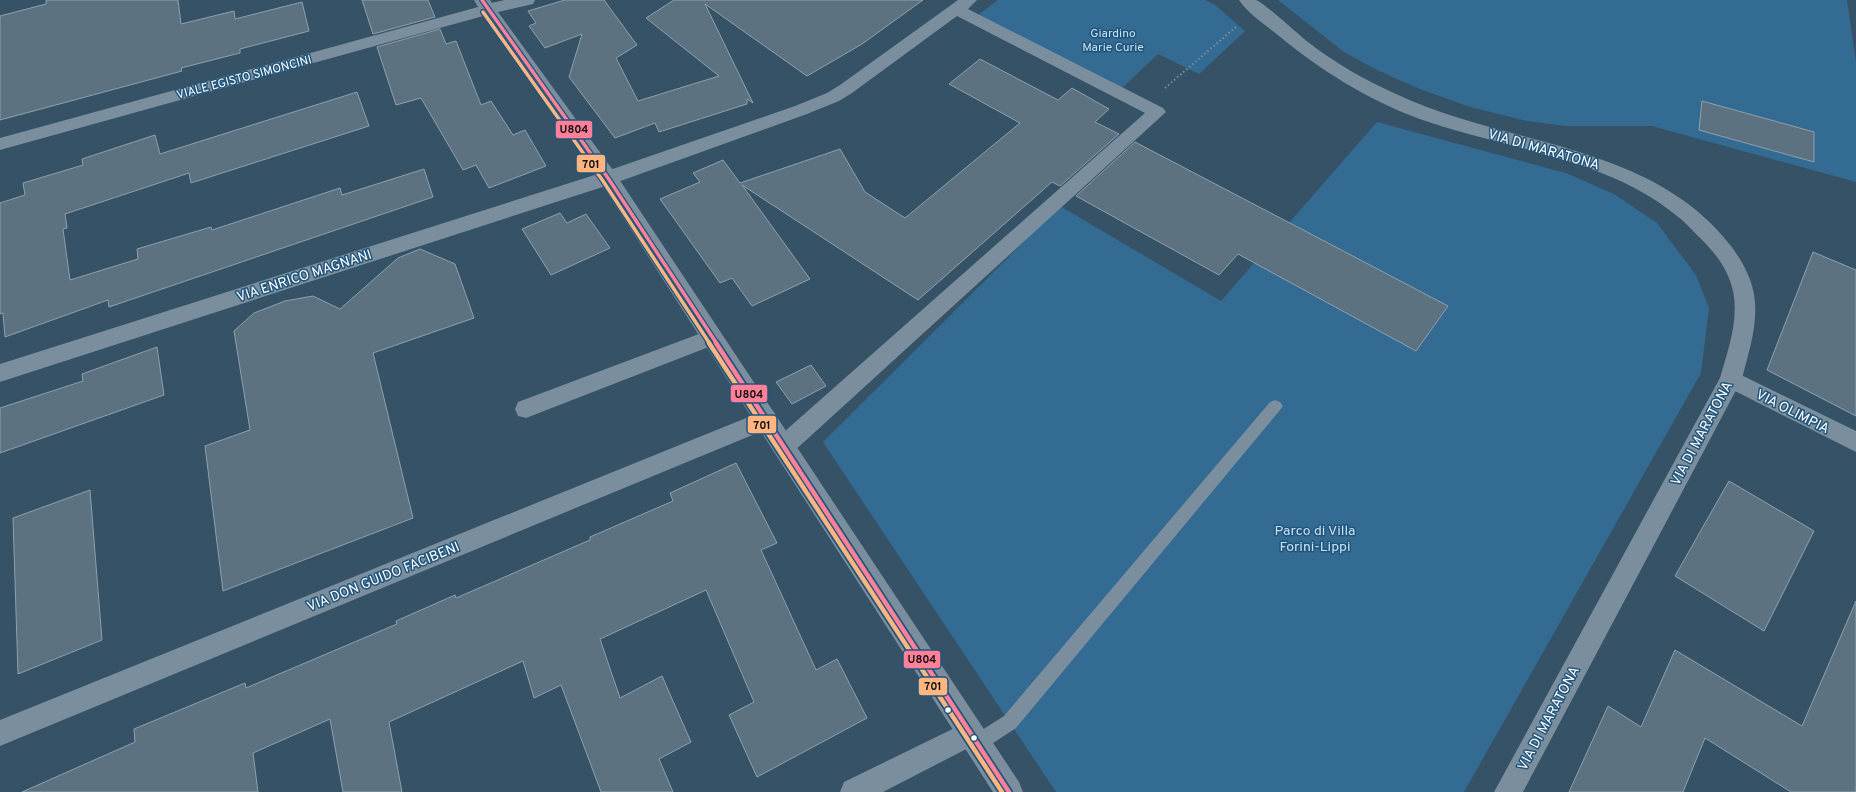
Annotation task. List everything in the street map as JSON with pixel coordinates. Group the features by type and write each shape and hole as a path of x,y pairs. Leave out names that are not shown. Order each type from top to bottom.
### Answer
{"main road":[{"path":"527,0 485,5 608,178 1009,792"},
{"name":"VIA DI MARATONA","path":"1252,4 1321,60 1388,97 1422,113 1450,123 1603,166 1631,177 1662,194 1688,213 1727,254 1740,278 1745,302 1744,330 1731,379 1508,792"}],"street":[{"name":"VIALE EGISTO SIMONCINI","path":"0,144 485,5"},
{"path":"784,446 1157,112 962,5"},
{"name":"VIA ENRICO MAGNANI","path":"0,373 608,178 801,110 833,97 858,81 962,5"},
{"path":"526,409 712,337"},
{"name":"VIA OLIMPIA","path":"1731,379 1856,442"},
{"name":"VIA DON GUIDO FACIBENI","path":"0,733 766,419"},
{"path":"854,792 975,739"}],"lane":[{"path":"975,739 1010,722 1275,406"}],"path":[{"path":"1144,106 1252,4"}],"green space":[{"name":"Giardino Marie Curie","path":"998,0 1205,0 1215,5 1245,31 1199,74 1158,54 1121,89 978,15"},
{"path":"1278,0 1847,0 1856,62 1856,182 1652,126 1566,126 1527,121 1470,107 1420,89 1377,70 1344,52"},
{"name":"Parco di Villa Forini-Lippi","path":"1377,122 1566,173 1614,194 1657,223 1696,275 1709,308 1701,373 1464,792 1056,792 823,442 1060,206 1221,301"}],"building":[{"path":"46,0 178,0 181,24 234,11 235,19 302,2 309,31 240,49 240,53 181,68 182,71 0,120 0,16 46,4"},
{"path":"362,0 428,0 435,17 373,34"},
{"path":"565,0 604,0 637,45 616,58 638,101 719,76 646,18 674,0 923,0 862,44 807,76 705,4 753,103 747,99 747,104 659,132 655,123 615,138 569,77 582,34 545,48 529,26 536,23 528,11"},
{"path":"440,29 446,44 456,41 481,105 491,101 513,135 525,130 546,166 489,188 476,165 463,170 421,98 396,105 377,47"},
{"path":"980,59 1058,100 1072,88 1109,109 1095,122 1119,134 1060,186 1052,182 918,300 742,185 810,279 752,306 732,278 720,283 660,199 700,182 693,173 723,160 740,183 840,149 865,192 905,218 1020,123 949,84"},
{"path":"357,92 369,126 191,183 189,173 65,214 67,228 63,229 70,280 138,259 137,249 211,227 212,230 340,188 342,195 424,169 433,197 109,307 108,300 5,337 3,313 0,314 0,203 25,195 23,183 83,165 82,159 155,135 160,154"},
{"path":"1702,101 1814,132 1814,162 1699,130"},
{"path":"1135,142 1448,306 1416,351 1238,254 1219,275 1076,196"},
{"path":"560,213 567,223 586,214 610,248 551,275 522,229"},
{"path":"420,249 455,264 474,318 373,353 413,518 223,591 205,446 250,430 234,331 254,313 285,301 313,296 340,309 398,258"},
{"path":"1813,252 1856,270 1856,416 1767,370"},
{"path":"157,347 164,395 0,453 0,408 83,381 82,374"},
{"path":"811,365 826,386 792,404 776,382"},
{"path":"736,463 777,543 761,550 816,670 837,659 867,718 757,777 729,715 754,702 706,590 600,639 620,698 662,676 691,742 659,759 673,792 601,792 561,685 534,698 523,661 389,722 402,792 343,792 330,719 253,753 258,792 22,792 135,742 134,729 245,683 246,688 397,624 396,621 455,595 456,598 590,540 590,537 673,501 670,493"},
{"path":"1729,481 1814,531 1764,631 1675,576"},
{"path":"90,490 102,640 18,674 13,518"},
{"path":"1856,601 1856,792 1791,792 1705,738 1683,792 1569,792 1608,706 1641,727 1675,650 1802,726"}],"transit line":[{"name":"U804","path":"482,0 608,178 1009,792"},
{"name":"701","path":"483,12 603,181 1002,792"}]}
